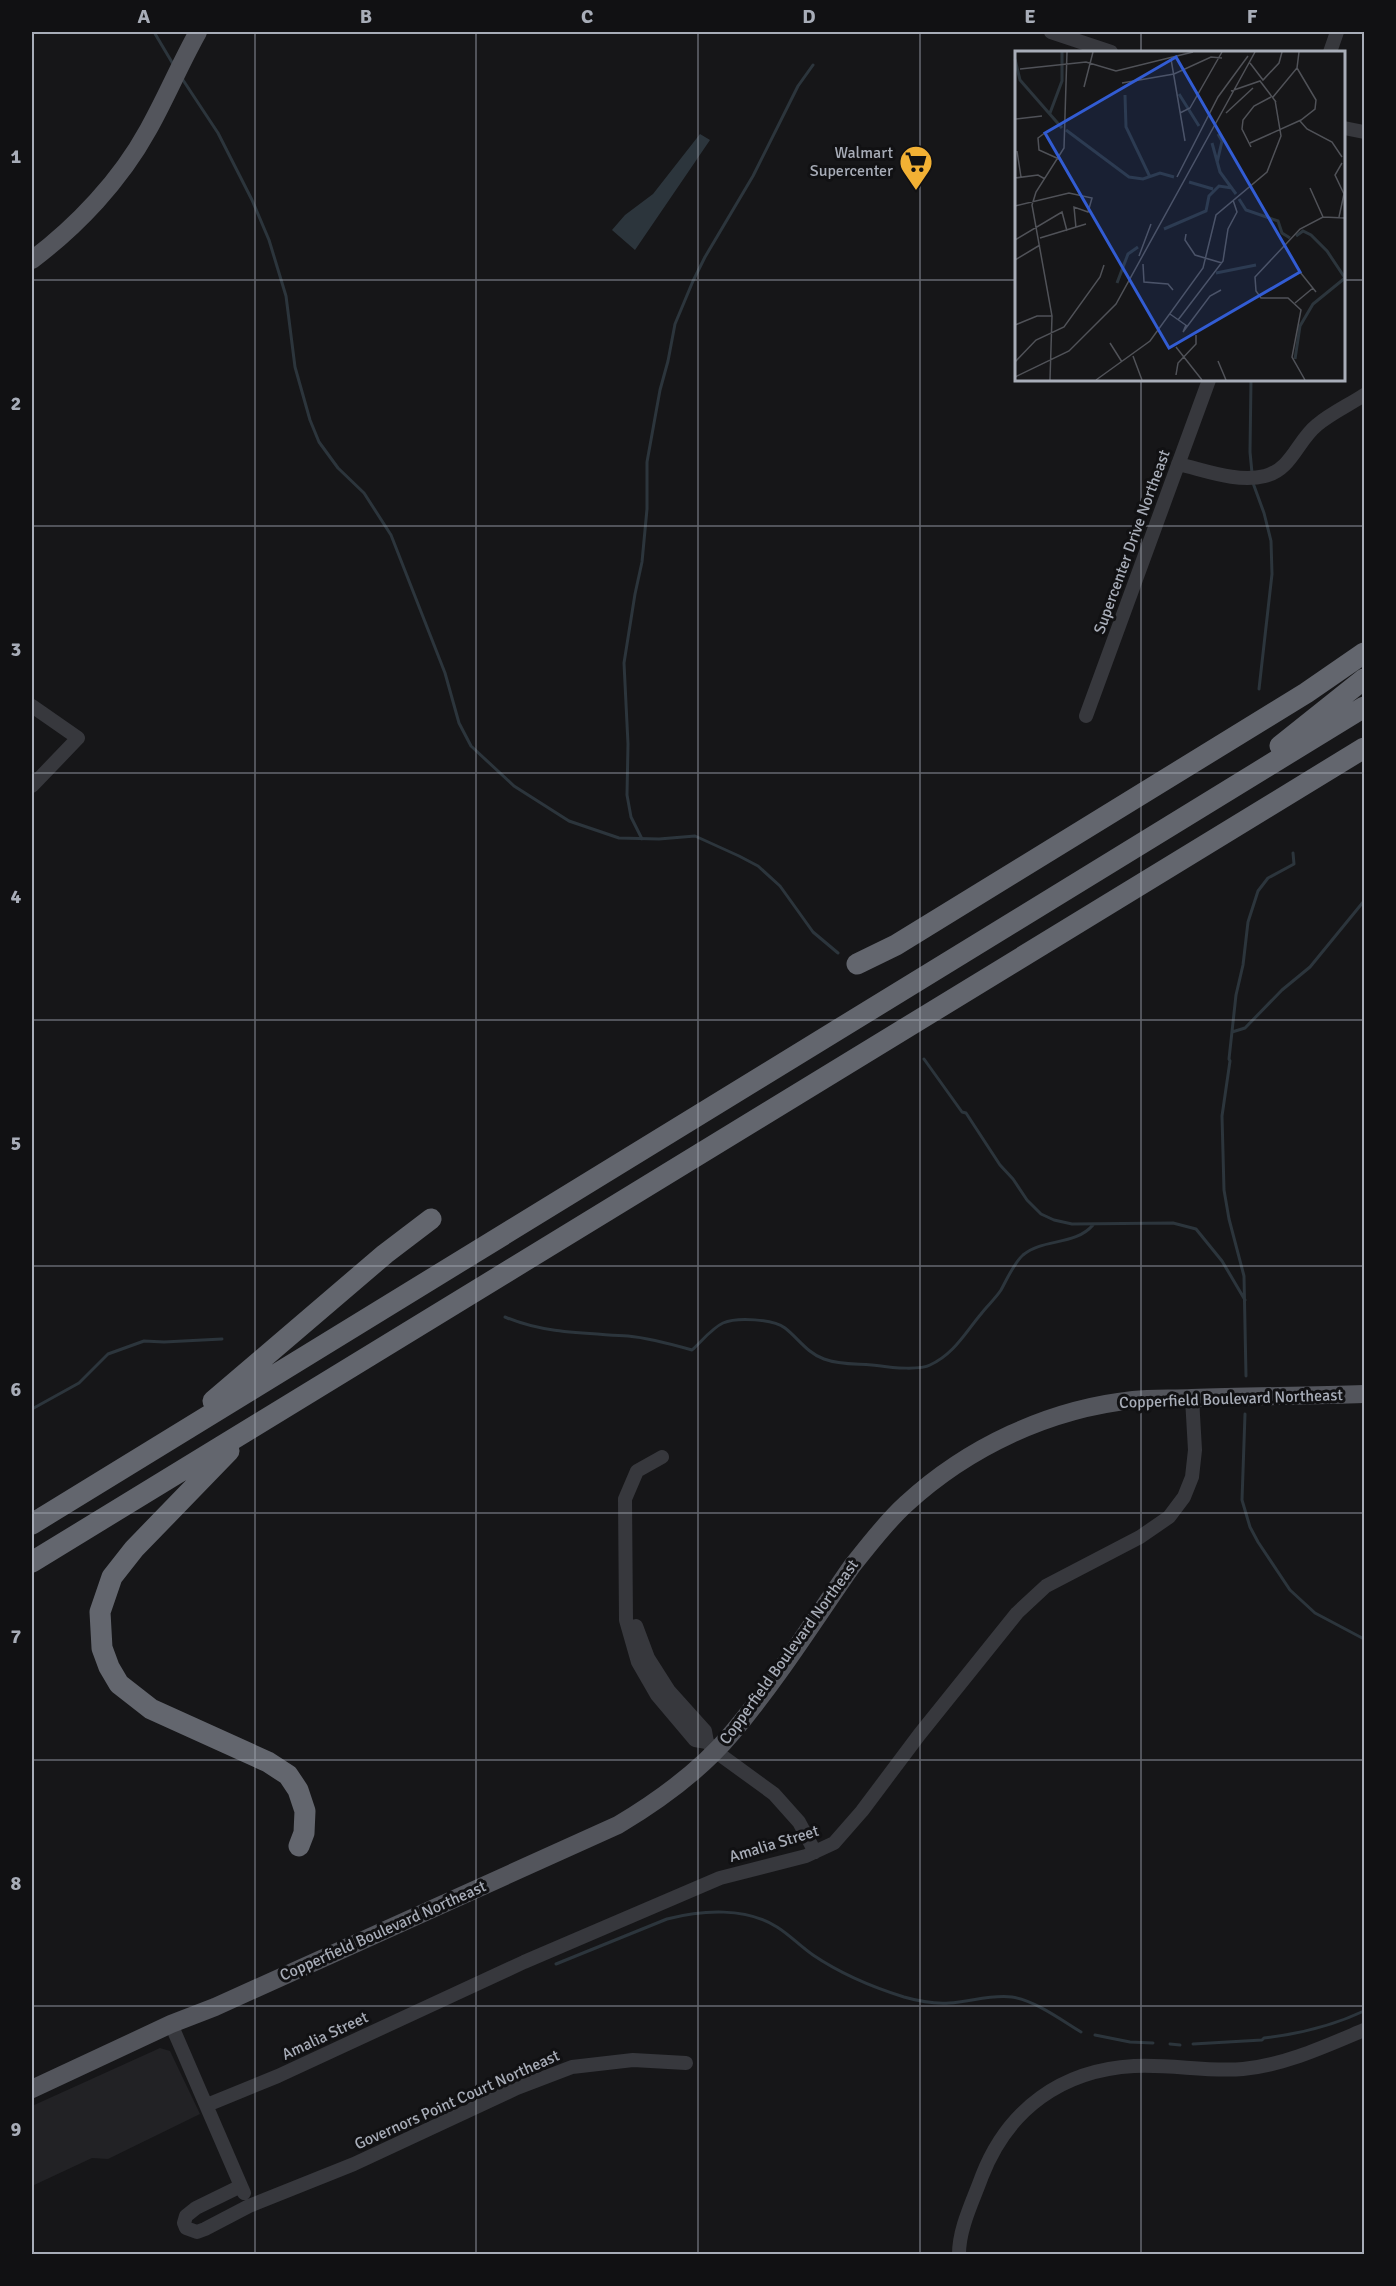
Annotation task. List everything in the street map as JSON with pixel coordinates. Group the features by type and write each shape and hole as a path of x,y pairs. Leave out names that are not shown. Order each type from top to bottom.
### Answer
{"highway":[{"path":"856,964 896,945 1306,693 1365,653"},
{"path":"1211,800 1365,679"},
{"path":"32,1524 1365,707"},
{"path":"32,1562 1365,748"},
{"path":"1306,784 1365,758"},
{"path":"164,1443 385,1254 431,1219"},
{"path":"253,1426 134,1549 112,1577 100,1612 99,1631 109,1667 119,1684 135,1698 151,1709 268,1762 288,1775 298,1790 305,1811 304,1833 299,1846"}],"main road":[{"path":"32,260 63,235 123,169 148,131 198,32"},
{"name":"Copperfield Boulevard Northeast","path":"32,2089 171,2024 215,2007 618,1825 665,1794 711,1747 732,1734 872,1540 904,1505 951,1467 992,1443 1040,1421 1080,1409 1133,1400 1365,1394"}],"street":[{"path":"1051,32 1109,51"},
{"path":"1330,51 1337,32"},
{"path":"1345,128 1365,132"},
{"name":"Supercenter Drive Northeast","path":"1086,716 1209,381"},
{"path":"1178,464 1244,477 1266,476 1286,466 1305,438 1318,424 1365,395"},
{"path":"32,706 78,738 32,786"},
{"name":"Amalia Street","path":"207,2105 278,2076 524,1962 720,1878 815,1852 834,1843 862,1811 919,1735 1017,1613 1046,1586 1140,1537 1169,1517 1184,1497 1192,1477 1195,1450 1192,1398"},
{"path":"662,1457 637,1471 626,1499 626,1620 638,1662 657,1695 695,1740 711,1747 774,1794 799,1822 815,1852"},
{"path":"171,2024 249,2206"},
{"path":"959,2254 967,2215 991,2152 1018,2117 1059,2086 1092,2071 1134,2066 1212,2070 1244,2069 1277,2063 1365,2030"},
{"name":"Governors Point Court Northeast","path":"241,2186 190,2212 184,2223 186,2228 197,2232 249,2206 354,2164 517,2088 572,2067 633,2060 686,2063"}],"shaded area":[{"path":"700,134 710,140 635,250 612,230 625,215 653,194"},
{"path":"160,2048 170,2051 200,2114 108,2159 92,2158 32,2186 32,2106"}],"waterway":[{"path":"154,32 173,64"},
{"path":"642,839 631,817 627,795 628,744 624,663 642,562 647,509 647,462 660,390 675,324 693,281 753,176 798,86 813,65"},
{"path":"181,77 218,133 252,200 269,240 286,296 295,367 310,420 319,442 338,468 364,493 391,535 445,673 459,723 471,746 514,786 569,821 619,838 659,839 695,836 758,866 780,886 813,932 838,953"},
{"path":"1251,381 1252,473"},
{"path":"1253,483 1271,541 1272,574 1259,689"},
{"path":"1246,1376 1244,1276 1224,1190 1222,1116 1236,995 1243,965 1248,922 1258,891 1268,878 1294,864 1293,853"},
{"path":"1232,1032 1245,1028 1282,990 1310,967 1364,901"},
{"path":"924,1059 962,1112 966,1113 1000,1165 1041,1214 1072,1224 1173,1223 1196,1229 1222,1261 1245,1300"},
{"path":"505,1317 550,1330 636,1337 692,1350 723,1323 737,1320 764,1321 785,1328 813,1353 831,1361 845,1364 920,1368 946,1355 958,1342 999,1293 1023,1255 1040,1246 1077,1236 1086,1232 1093,1225"},
{"path":"32,1409 79,1383 108,1354 144,1341 222,1339"},
{"path":"1245,1414 1242,1500 1250,1527 1290,1590 1315,1613 1364,1639"},
{"path":"556,1964 667,1919 709,1912 738,1913 765,1921 782,1930 809,1952 835,1968 892,1993 915,2000 938,2003 1012,1997 1039,2007 1081,2032"},
{"path":"1193,2044 1262,2040 1315,2029 1364,2011"},
{"path":"1095,2035 1130,2042 1153,2043"},
{"path":"1170,2044 1180,2045"}],"place":[{"name":"Walmart Supercenter","path":"916,191"}]}
